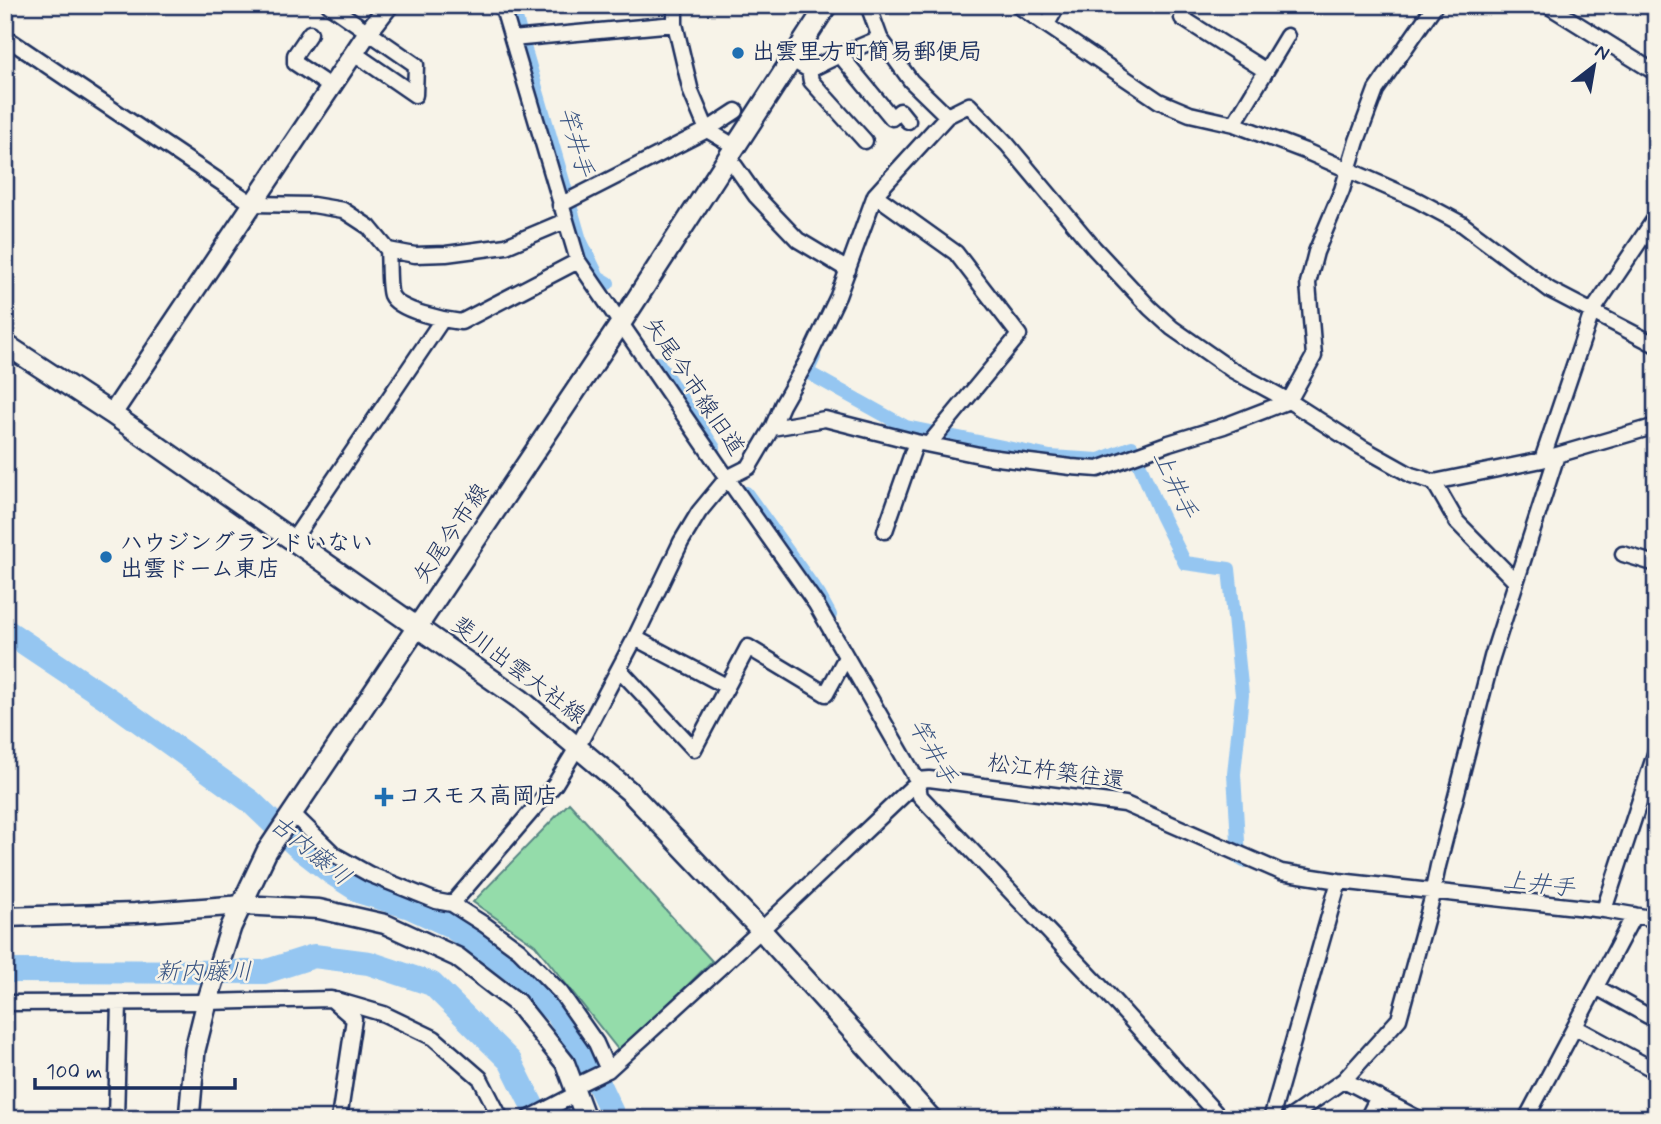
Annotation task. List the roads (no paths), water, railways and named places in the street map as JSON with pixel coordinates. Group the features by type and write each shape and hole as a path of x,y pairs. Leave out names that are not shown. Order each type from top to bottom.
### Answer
{"main road":[{"name":"矢尾今市線","path":"189,1119 195,1050 207,1002 231,927 267,851 621,323 827,5"},
{"name":"斐川出雲大社線","path":"5,344 112,414 520,699 578,746 629,791 761,930 932,1119"}],"street":[{"path":"329,5 416,65 415,95 354,52"},
{"path":"112,414 354,52 389,5"},
{"name":"矢尾今市線旧道","path":"452,904 555,784 619,669 681,542 699,512 727,478 578,261 502,5"},
{"path":"676,5 675,24 691,92 707,130 731,154 735,166 756,196 798,240 848,270"},
{"path":"868,5 880,38 911,81 947,116"},
{"path":"1017,5 1158,101 1190,114 1234,124 1417,200 1462,224 1550,290 1656,345"},
{"path":"1046,24 1058,5"},
{"path":"772,428 825,419 989,457 1098,469 1289,401 1314,356 1308,283 1316,252 1349,171 1356,141 1376,90 1435,5"},
{"path":"1547,5 1656,73"},
{"path":"1182,18 1266,71"},
{"path":"512,39 675,24"},
{"path":"310,33 295,55 295,63 331,86"},
{"path":"1234,124 1287,36"},
{"path":"5,37 253,204 313,205 343,210 369,226 388,250 390,294 398,304 442,320 461,322 578,261"},
{"path":"809,71 880,38"},
{"path":"840,55 892,118 900,111 908,121"},
{"path":"792,60 809,71 811,81 865,141"},
{"path":"1221,1119 1103,989 920,796 917,783 816,604 727,478 748,467 772,428 838,296 875,195 947,116 969,105 1007,144 1094,248 1172,328 1232,370 1289,401 1361,447 1411,475 1434,482 1542,460 1656,426"},
{"path":"560,205 707,130 736,111"},
{"path":"875,195 956,253 1018,335 923,443 885,531"},
{"path":"1542,460 1592,312 1656,217"},
{"path":"388,250 415,255 446,254 506,246 565,221"},
{"path":"293,540 442,320"},
{"path":"1288,1119 1344,1080 1399,1019 1492,657 1557,455"},
{"path":"1434,482 1457,522 1516,582"},
{"path":"1623,554 1656,564"},
{"path":"635,638 726,686"},
{"path":"619,669 694,749 748,648 826,694 846,657"},
{"path":"1604,910 1656,751"},
{"name":"松江杵築往還","path":"917,783 929,779 1125,804 1280,872 1604,910 1656,919"},
{"path":"528,1119 608,1070 917,783"},
{"path":"293,814 335,855 369,874 436,901 452,904 519,950 561,993 596,1043 608,1070"},
{"path":"1271,1119 1339,881"},
{"path":"5,917 135,913 243,905 319,909 385,923 457,957 517,1003 565,1063 586,1119"},
{"path":"1526,1119 1634,915"},
{"path":"1596,987 1648,1016"},
{"path":"331,999 354,1019 339,1119"},
{"path":"5,1003 331,999 384,1014 434,1038 480,1078 501,1119"},
{"path":"117,1119 119,1003"},
{"path":"1575,1027 1656,1071"},
{"path":"1344,1080 1419,1119"},
{"path":"1367,1119 1378,1097"}],"waterway":[{"name":"竿井手","path":"512,5 580,240 598,277 608,283"},
{"name":"上井手","path":"814,357 807,372 906,427 1050,457 1099,460 1132,447 1185,563 1229,569 1242,695 1234,774 1239,858 1244,861"},
{"name":"竿井手","path":"658,363 714,448"},
{"name":"竿井手","path":"746,493 819,595 830,615"},
{"name":"古内藤川","path":"5,630 111,701 250,801 297,846 333,874 361,892 410,907 449,925 514,971 558,1015 599,1085 615,1119"},
{"name":"新内藤川","path":"5,971 264,972 314,956 369,963 432,984 510,1061 539,1119"}],"place":[{"name":"出雲里方町簡易郵便局","path":"738,53"},
{"name":"ハウジングランドいない 出雲ドーム東店","path":"106,557"},
{"name":"コスモス高岡店","path":"384,797"}]}
